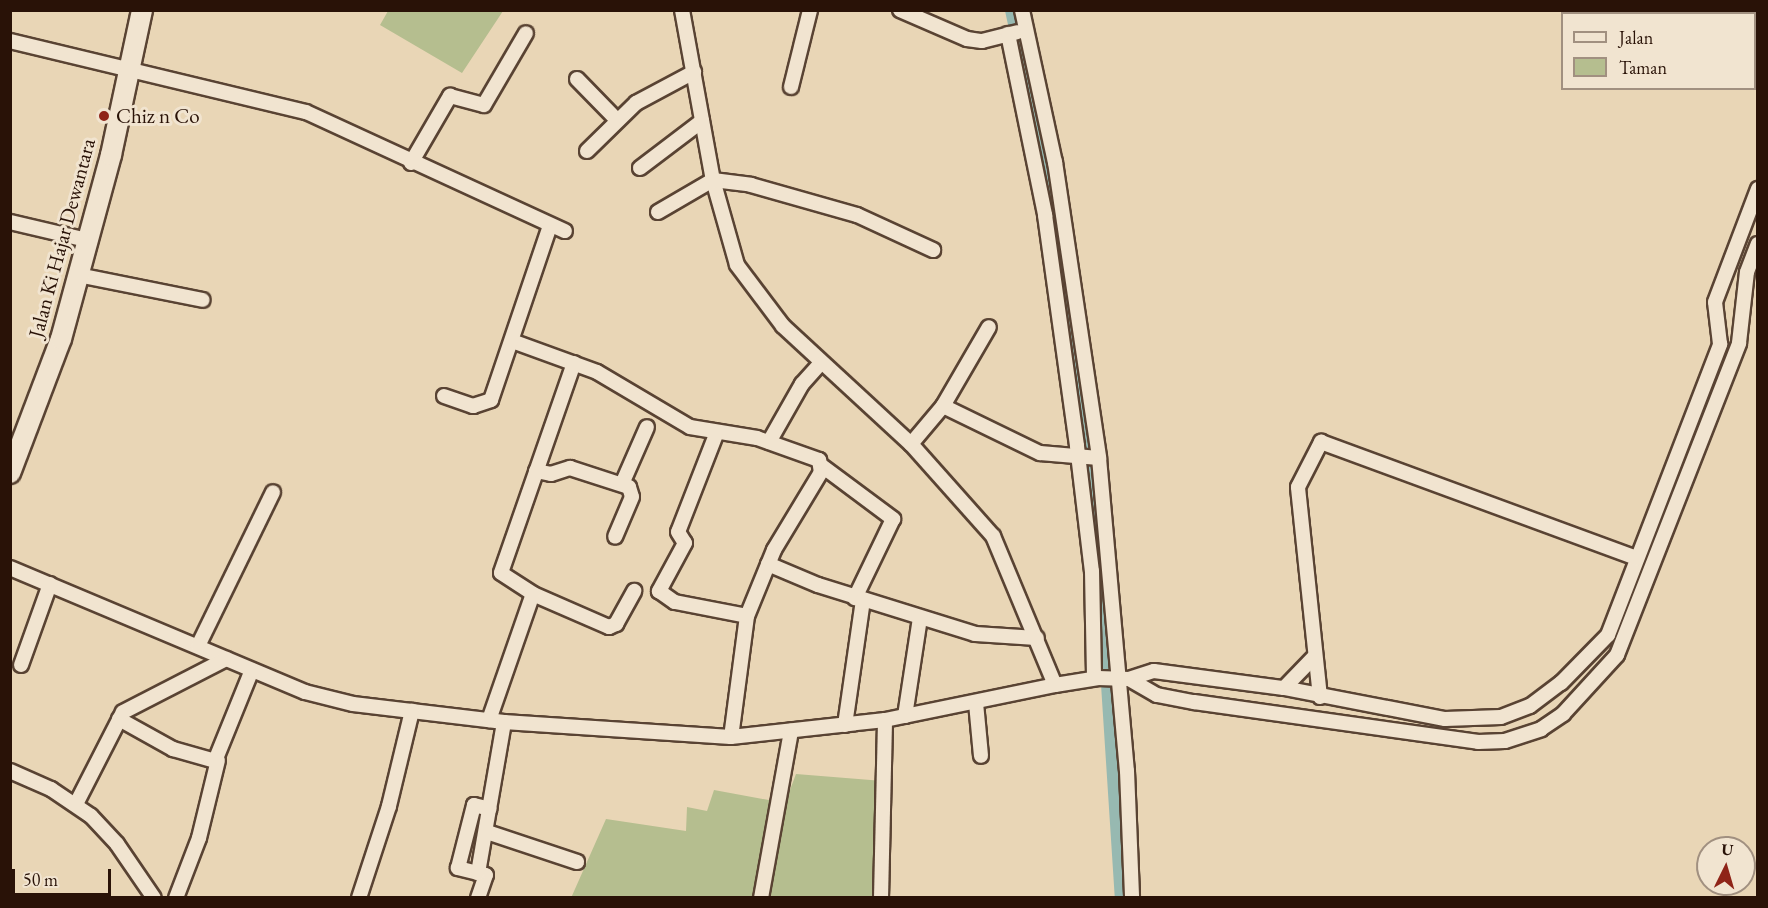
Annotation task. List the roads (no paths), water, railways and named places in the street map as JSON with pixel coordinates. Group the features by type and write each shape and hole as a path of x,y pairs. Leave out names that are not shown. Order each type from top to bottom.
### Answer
{"main road":[{"name":"Jalan Ki Hajar Dewantara","path":"10,473 61,339 142,10"}],"street":[{"path":"682,10 714,180 737,265 759,300 820,364 911,444 993,536 1029,638 1055,685"},
{"path":"790,87 810,10"},
{"path":"900,10 967,39 982,41 1017,32"},
{"path":"1022,10 1017,32 1054,215 1088,458 1132,897"},
{"path":"1017,32 1054,215 1088,458 1092,571 1110,678"},
{"path":"411,163 450,96 484,105 526,33"},
{"path":"10,40 306,112 411,163 565,231"},
{"path":"586,151 616,119 636,103 693,72"},
{"path":"577,79 616,119"},
{"path":"640,168 702,121"},
{"path":"658,212 714,180 812,199 933,250"},
{"path":"10,568 252,670 327,698 504,722 731,737 885,720 1055,685 1154,671 1284,688 1320,697 1445,719 1501,717 1530,706 1582,664 1608,635 1719,344 1715,302 1758,189"},
{"path":"10,222 87,240"},
{"path":"444,396 473,406 487,404 495,393 550,226"},
{"path":"1110,678 1157,695 1344,726 1506,741 1540,729 1563,714 1608,670 1739,343 1747,272 1758,244"},
{"path":"78,275 203,300"},
{"path":"911,444 943,406 989,327"},
{"path":"512,341 574,363 690,427 769,442 812,456 893,519 859,599 845,725"},
{"path":"574,363 500,569 533,594 614,627 634,591"},
{"path":"769,442 802,384 820,364"},
{"path":"943,406 1040,453 1088,458"},
{"path":"622,484 647,427"},
{"path":"717,432 678,532 685,543 659,591 675,602 747,616"},
{"path":"1320,697 1313,658 1298,487 1320,442 1636,558"},
{"path":"731,737 747,616 768,564 822,466"},
{"path":"536,471 551,474 570,468 622,484 632,497 615,537"},
{"path":"198,646 273,492"},
{"path":"768,564 859,599 975,634 1029,638"},
{"path":"21,665 50,584"},
{"path":"489,720 533,594"},
{"path":"905,716 920,618"},
{"path":"1284,688 1313,658"},
{"path":"76,804 125,709 226,659"},
{"path":"176,897 202,827 218,760 252,670"},
{"path":"1208,703 1214,680"},
{"path":"1344,726 1346,700"},
{"path":"976,703 981,756"},
{"path":"359,897 390,806 412,711"},
{"path":"119,719 173,749 218,760"},
{"path":"880,897 885,720"},
{"path":"478,873 487,832 504,722"},
{"path":"761,897 790,731"},
{"path":"10,771 76,804 117,843 154,897"},
{"path":"490,809 474,805 458,868 486,875 479,895 494,897"},
{"path":"487,832 577,862"}],"waterway":[{"path":"1012,10 1051,190 1085,416 1099,545 1122,898"}],"place":[{"name":"Chiz n Co","path":"104,116"}]}
